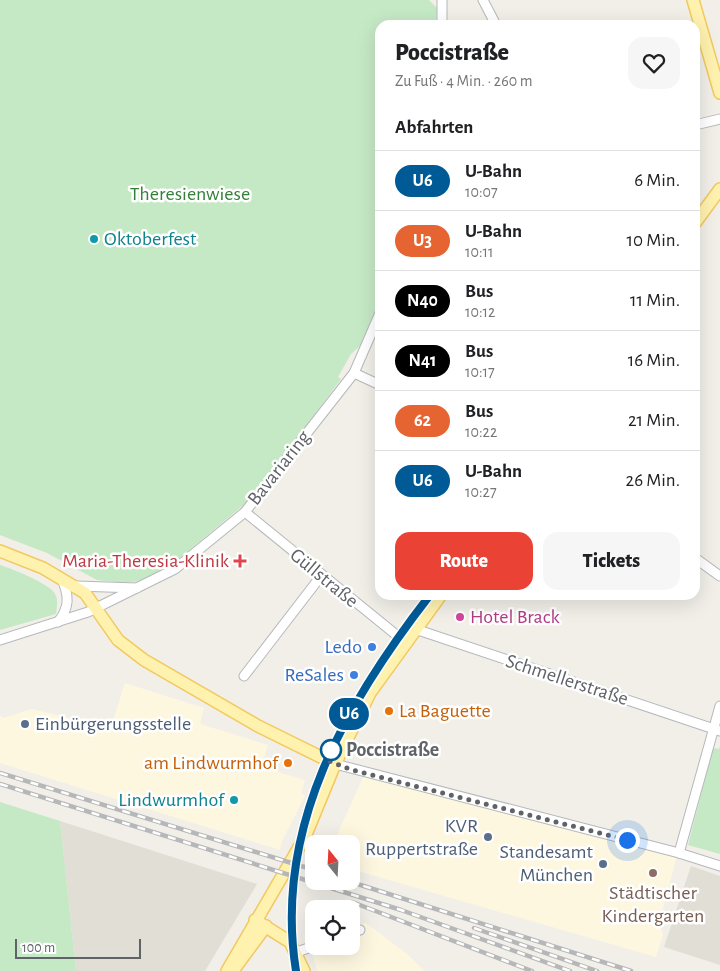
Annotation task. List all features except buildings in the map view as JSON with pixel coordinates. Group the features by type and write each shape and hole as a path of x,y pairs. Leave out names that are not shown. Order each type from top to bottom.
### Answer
{"main road":[{"path":"693,0 699,20"},
{"path":"700,24 720,93"},
{"path":"700,216 720,189"},
{"path":"0,551 23,559 76,586 97,607 112,634 138,656 258,726 335,764"},
{"path":"227,971 304,837 335,764 370,693 414,629 437,600"},
{"path":"255,920 286,938 296,952 304,971"},
{"path":"233,971 268,927"}],"street":[{"path":"442,0 442,20"},
{"path":"483,0 493,20"},
{"path":"700,124 720,119"},
{"name":"Bavariaring","path":"0,640 58,622 139,588 175,569 245,512 354,373 375,325"},
{"path":"354,373 375,383"},
{"name":"Güllstraße","path":"245,512 321,576 405,642"},
{"path":"700,562 720,576"},
{"path":"244,676 321,576"},
{"path":"58,622 68,604 68,594 62,578"},
{"name":"Bavariaring","path":"76,586 139,588"},
{"name":"Schmellerstraße","path":"414,629 717,730"},
{"path":"679,853 717,730 720,706"},
{"path":"335,764 679,853 720,866"},
{"path":"296,952 305,949"}],"shaded area":[{"path":"125,683 204,708 200,724 268,745 261,767 305,780 301,793 305,796 282,841 280,850 0,763 0,716 4,718 32,709 89,723 112,724"},
{"path":"365,773 677,855 659,924 663,935 656,957 360,872 360,835 337,835"},
{"path":"60,821 257,884 205,971 76,971"},
{"path":"691,866 720,876 720,965 664,947"},
{"path":"366,923 407,954 425,971 317,971 313,955 360,955 360,925"}],"green space":[{"name":"Theresienwiese","path":"0,0 429,0 437,8 436,20 375,20 375,314 360,346 351,354 338,377 341,379 252,498 176,561 157,573 138,581 125,583 97,580 47,553 0,535"},
{"path":"0,565 49,587 57,599 56,614 0,630"},
{"path":"720,746 720,854 688,845 713,748 719,749"},
{"path":"0,802 60,821 76,971 0,971"}],"railway":[{"path":"0,773 305,867"},
{"path":"0,784 401,910 570,971"},
{"path":"360,885 631,971"},
{"path":"360,905 532,971"},
{"path":"474,928 597,971"}],"metro line":[{"name":"U6","path":"296,971 292,942 292,913 297,860 305,824 322,770 339,732 365,686 394,641 426,600"}],"place":[{"name":"Oktoberfest","path":"94,239"},
{"name":"Maria-Theresia-Klinik","path":"240,561"},
{"name":"Hotel Brack","path":"460,617"},
{"name":"Ledo","path":"372,647"},
{"name":"ReSales","path":"354,675"},
{"name":"La Baguette","path":"389,711"},
{"name":"Einbürgerungsstelle","path":"25,724"},
{"name":"Poccistraße","path":"331,750"},
{"name":"am Lindwurmhof","path":"288,763"},
{"name":"Lindwurmhof","path":"234,800"},
{"name":"KVR Ruppertstraße","path":"488,837"},
{"name":"Standesamt München","path":"603,864"},
{"name":"Städtischer Kindergarten","path":"653,873"}],"route":[{"path":"331,750 324,759 352,770 627,840"}]}
